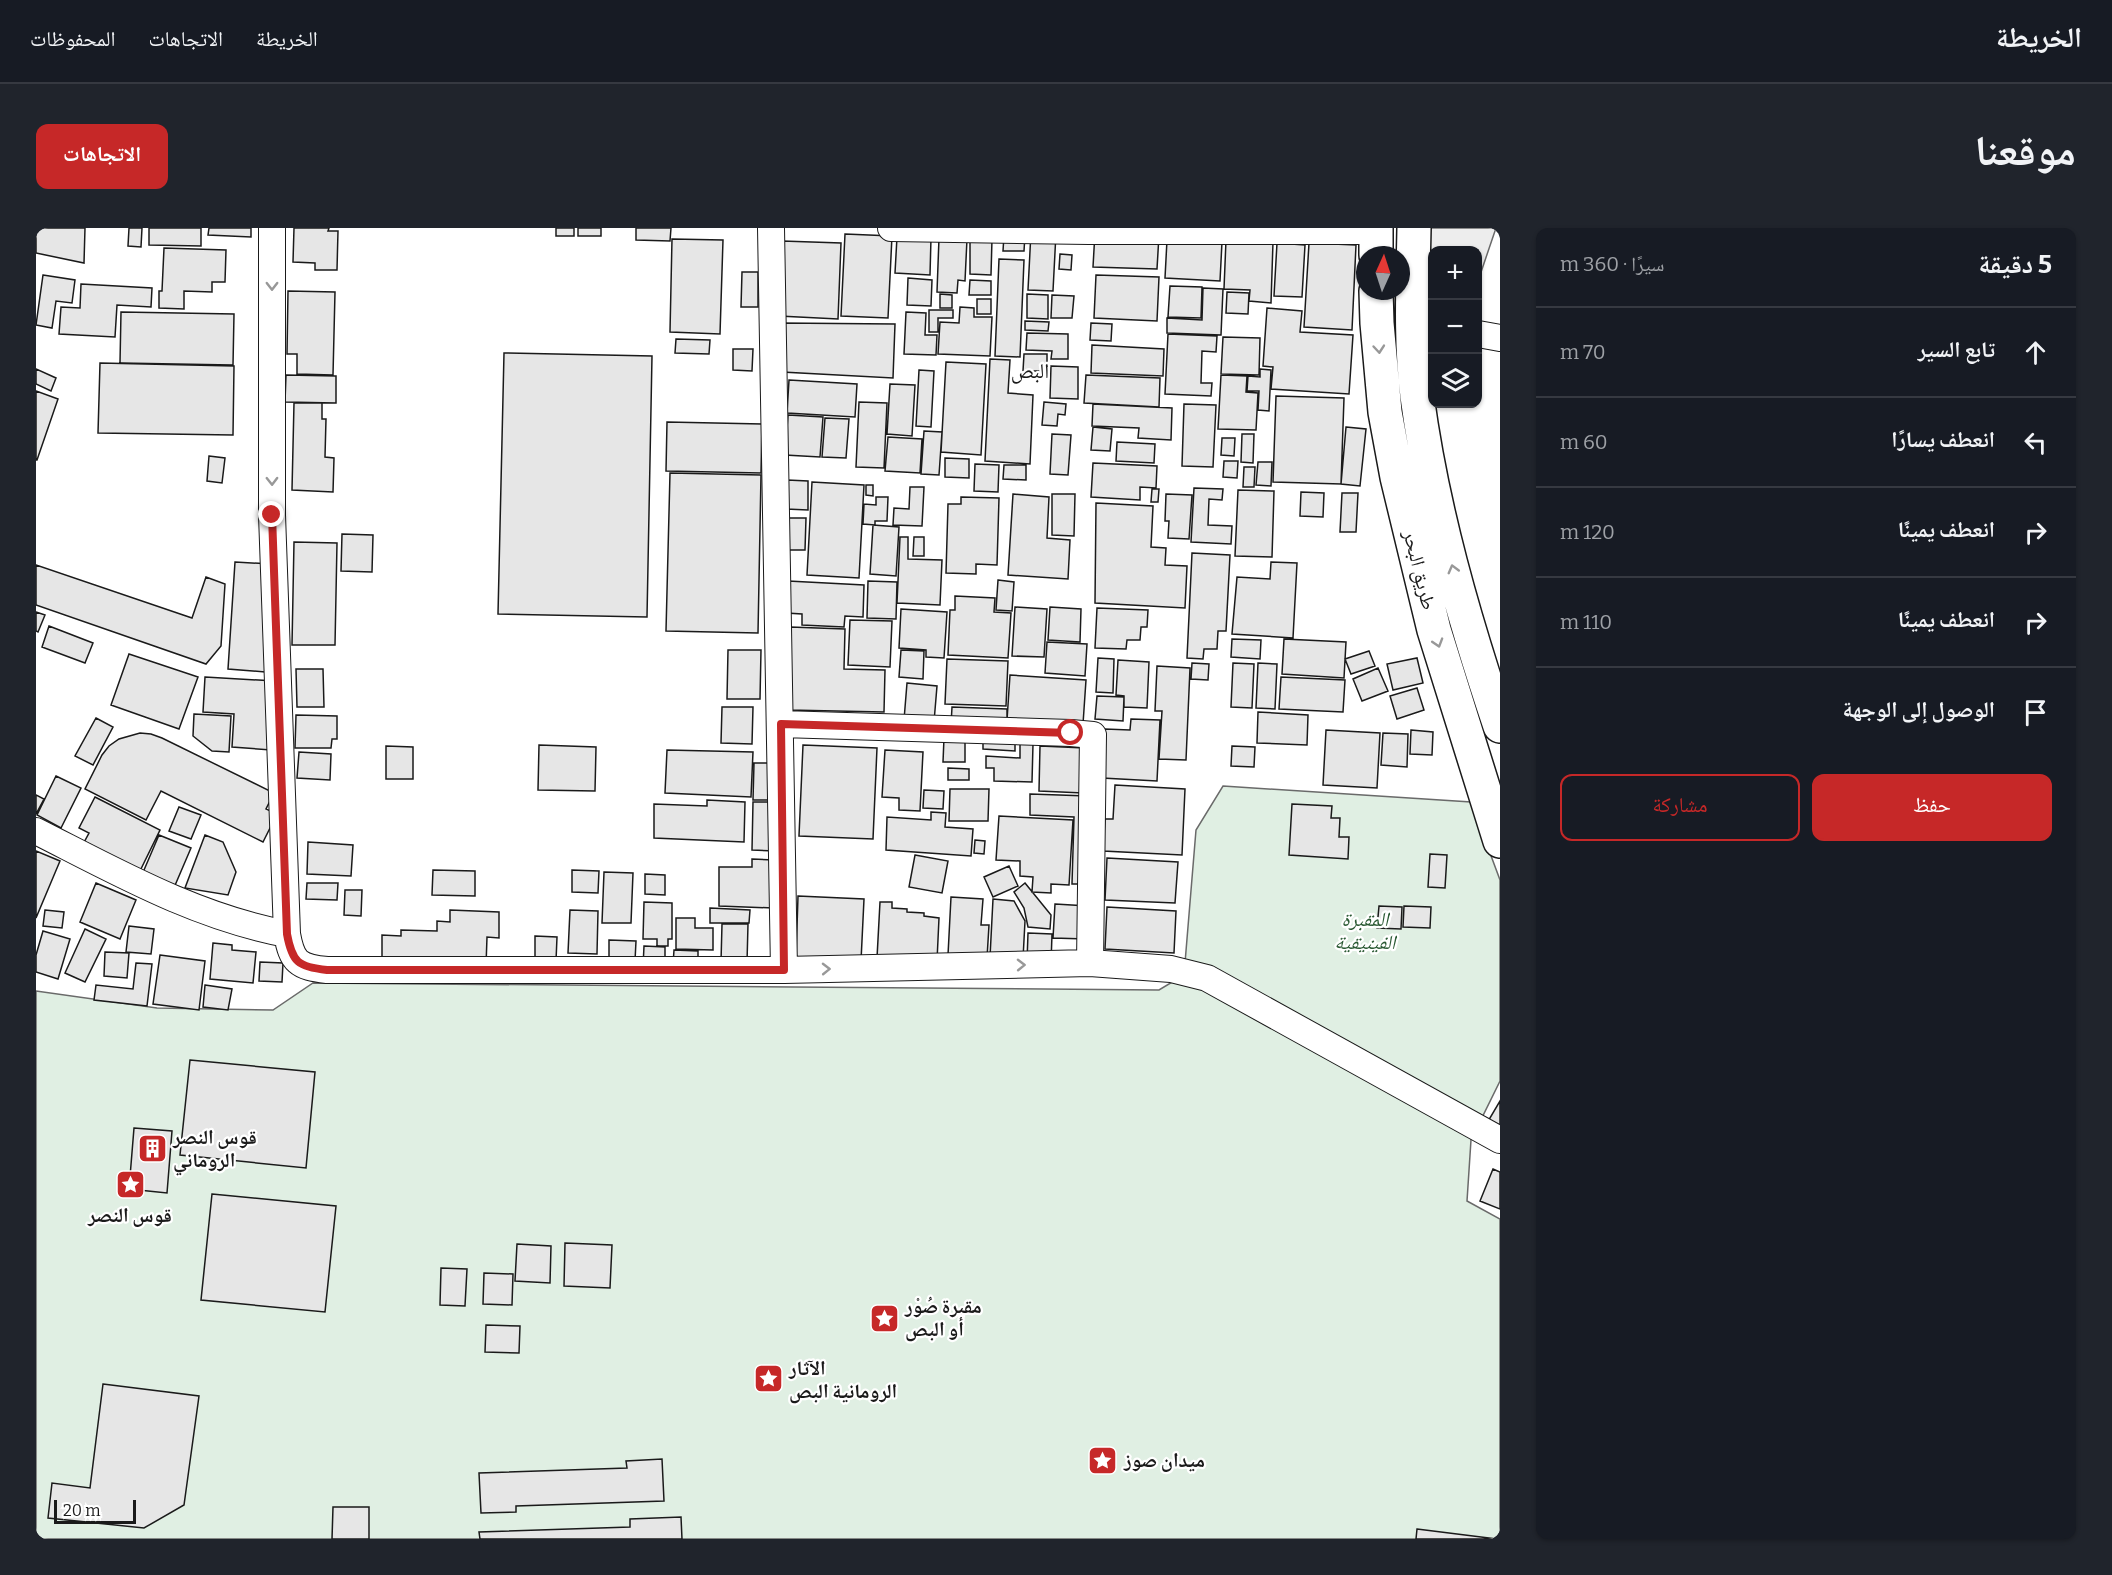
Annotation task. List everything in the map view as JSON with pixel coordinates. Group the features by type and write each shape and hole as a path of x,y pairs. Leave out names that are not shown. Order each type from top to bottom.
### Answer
{"highway":[{"name":"طريق البحر","path":"1414,228 1423,322 1417,394 1432,493 1480,665 1500,726"},
{"name":"طريق البحر","path":"1376,300 1385,412 1397,477 1434,630 1500,842"}],"street":[{"path":"272,228 272,515 287,934 294,959 304,967 327,970 784,970 1090,963 1171,969 1207,978 1500,1140"},
{"path":"771,228 784,970"},
{"path":"891,228 1376,238"},
{"path":"1482,335 1500,338"},
{"path":"781,724 1093,735 1090,963"},
{"path":"36,831 148,888 199,910 287,934"}],"green space":[{"name":"الآثار الرومانية البص","path":"1223,786 1471,802 1500,880 1500,1081 1471,1140 1467,1201 1500,1219 1500,1539 36,1539 36,991 157,1008 273,1010 313,983 1159,990 1184,975 1196,830"}],"shaded area":[{"path":"1428,228 1496,228 1482,269 1482,246 1428,248 1425,245"}],"building":[{"path":"36,228 85,228 84,263 36,253"},
{"path":"129,228 142,228 141,247 128,246"},
{"path":"149,228 201,228 201,246 149,245"},
{"path":"209,228 251,228 251,237 208,235"},
{"path":"294,228 329,228 328,231 338,231 337,270 315,270 315,263 293,262"},
{"path":"556,228 574,228 574,236 556,236"},
{"path":"578,228 601,228 601,236 578,236"},
{"path":"636,228 671,228 670,241 636,240"},
{"path":"1031,232 1056,233 1053,291 1028,290"},
{"path":"1095,232 1159,235 1157,269 1093,267"},
{"path":"845,234 892,236 888,318 841,316"},
{"path":"1004,235 1025,235 1024,251 1003,251"},
{"path":"897,237 931,238 930,275 895,273"},
{"path":"939,238 967,239 965,281 958,280 957,293 937,292"},
{"path":"672,239 723,240 720,334 670,332"},
{"path":"970,239 992,239 991,275 970,274"},
{"path":"1167,240 1222,242 1220,281 1165,278"},
{"path":"1226,240 1273,242 1271,303 1249,301 1250,290 1224,289"},
{"path":"782,241 841,243 838,319 779,316"},
{"path":"1277,243 1305,245 1302,297 1274,296"},
{"path":"1309,243 1356,245 1352,330 1304,327"},
{"path":"164,248 226,250 225,282 212,282 212,292 184,291 184,309 159,308"},
{"path":"1060,254 1072,255 1071,270 1059,269"},
{"path":"999,259 1024,260 1020,357 995,356"},
{"path":"742,272 758,272 758,307 741,307"},
{"path":"43,275 75,280 72,303 56,301 52,328 36,325"},
{"path":"1096,275 1159,277 1157,321 1094,318"},
{"path":"908,278 932,280 931,306 907,305"},
{"path":"970,280 991,281 991,295 969,295"},
{"path":"81,284 152,288 151,307 117,305 115,337 59,334 61,307 80,308"},
{"path":"1170,286 1202,287 1201,318 1168,317"},
{"path":"1203,288 1223,289 1221,335 1167,333 1167,318 1202,320"},
{"path":"288,291 335,292 333,375 297,374 297,354 287,354"},
{"path":"1227,292 1249,293 1248,314 1226,313"},
{"path":"940,294 952,295 952,308 940,308"},
{"path":"1027,294 1048,295 1048,319 1027,318"},
{"path":"1052,295 1074,296 1072,318 1051,318"},
{"path":"977,299 991,299 991,314 977,314"},
{"path":"960,307 974,308 974,317 992,317 990,356 938,354 940,322 959,323"},
{"path":"1267,308 1302,311 1300,332 1353,335 1349,394 1271,389 1273,367 1263,366"},
{"path":"929,310 953,310 953,318 938,318 938,332 929,332"},
{"path":"121,312 234,314 233,365 120,363"},
{"path":"906,312 926,313 925,335 937,335 936,355 904,354"},
{"path":"1025,321 1049,322 1048,331 1025,330"},
{"path":"779,323 895,324 893,378 782,372"},
{"path":"1091,323 1112,324 1111,341 1090,340"},
{"path":"1027,333 1068,334 1068,359 1051,359 1052,351 1026,350"},
{"path":"1168,334 1217,336 1216,352 1202,351 1201,383 1212,383 1211,396 1165,394"},
{"path":"1223,337 1260,338 1259,375 1221,374"},
{"path":"676,339 710,340 709,354 675,353"},
{"path":"1092,345 1164,349 1163,376 1091,373"},
{"path":"733,349 753,349 752,371 733,370"},
{"path":"504,353 652,356 647,617 498,614"},
{"path":"1024,354 1047,354 1047,371 1023,371"},
{"path":"990,359 1010,360 1008,393 1033,395 1030,464 985,461"},
{"path":"946,362 986,364 981,455 941,452"},
{"path":"100,363 234,366 233,435 98,433"},
{"path":"1051,366 1078,367 1078,399 1050,398"},
{"path":"36,369 56,378 51,391 36,384"},
{"path":"1260,369 1271,370 1269,411 1258,410 1259,391 1247,391 1248,376 1260,377"},
{"path":"919,370 934,371 931,427 916,426"},
{"path":"286,375 336,376 336,403 285,402"},
{"path":"1086,375 1160,378 1159,407 1084,403"},
{"path":"1221,375 1247,376 1246,392 1258,393 1256,430 1218,429"},
{"path":"789,380 857,384 855,417 787,413"},
{"path":"890,384 915,385 912,436 887,434"},
{"path":"36,391 58,399 37,460 36,460"},
{"path":"1276,396 1344,398 1341,484 1273,482"},
{"path":"859,402 887,403 884,468 856,467"},
{"path":"1044,402 1066,404 1065,415 1058,414 1057,426 1042,425"},
{"path":"294,403 322,403 322,419 326,419 325,457 334,458 333,492 292,490"},
{"path":"1093,404 1172,408 1171,440 1138,438 1139,428 1092,426"},
{"path":"1184,404 1216,405 1213,467 1182,466"},
{"path":"788,415 823,417 820,457 785,455"},
{"path":"825,418 849,419 846,458 822,457"},
{"path":"667,422 762,424 761,473 666,471"},
{"path":"1093,427 1112,429 1110,451 1091,450"},
{"path":"1346,427 1366,429 1360,486 1341,484"},
{"path":"924,431 942,432 939,475 921,474"},
{"path":"1052,434 1071,435 1068,475 1050,474"},
{"path":"1242,434 1254,434 1253,463 1241,462"},
{"path":"888,437 922,439 920,473 885,471"},
{"path":"1222,438 1235,438 1234,456 1221,455"},
{"path":"1117,442 1155,444 1154,463 1116,461"},
{"path":"209,456 225,458 222,483 207,481"},
{"path":"945,458 969,459 969,478 945,477"},
{"path":"1224,461 1238,461 1237,478 1223,477"},
{"path":"1258,462 1272,462 1271,486 1256,485"},
{"path":"1093,463 1157,466 1156,488 1140,487 1140,500 1091,497"},
{"path":"975,464 999,465 998,492 974,491"},
{"path":"1004,465 1026,465 1026,480 1003,479"},
{"path":"1244,467 1255,467 1254,487 1243,487"},
{"path":"670,473 761,475 758,633 666,631"},
{"path":"787,480 808,481 808,510 786,509"},
{"path":"812,482 864,485 859,578 807,575"},
{"path":"866,485 873,485 873,496 866,495"},
{"path":"910,487 924,487 922,526 893,525 894,508 909,509"},
{"path":"1194,488 1223,489 1222,500 1209,499 1208,525 1232,526 1231,544 1191,542"},
{"path":"1152,489 1159,489 1158,502 1151,502"},
{"path":"1238,490 1274,491 1272,557 1235,556"},
{"path":"1301,492 1324,493 1323,517 1300,516"},
{"path":"1342,493 1358,493 1356,532 1340,532"},
{"path":"1013,494 1049,497 1047,538 1070,540 1068,579 1008,575"},
{"path":"1052,494 1075,494 1074,536 1052,535"},
{"path":"1166,494 1192,495 1189,539 1168,538 1169,521 1165,521"},
{"path":"876,497 888,497 887,521 875,521 875,525 863,524 864,504 876,505"},
{"path":"961,497 999,498 997,565 976,564 976,574 946,573 948,504 961,504"},
{"path":"1096,503 1153,506 1151,547 1166,548 1165,565 1187,566 1185,608 1095,603"},
{"path":"786,518 806,518 805,550 785,550"},
{"path":"873,525 899,527 896,576 870,574"},
{"path":"342,534 373,535 372,572 341,571"},
{"path":"900,537 908,537 908,559 942,560 940,605 897,603"},
{"path":"914,537 924,537 924,556 913,556"},
{"path":"294,542 337,543 335,645 292,645"},
{"path":"1192,553 1230,555 1226,631 1218,631 1217,649 1204,649 1203,659 1187,658"},
{"path":"235,562 272,564 265,672 228,669"},
{"path":"1271,562 1297,563 1293,638 1232,634 1237,577 1270,579"},
{"path":"36,565 192,618 206,577 225,584 221,646 206,664 36,605"},
{"path":"998,580 1014,582 1012,611 996,610"},
{"path":"788,581 864,585 863,617 845,616 844,627 802,625 802,614 786,613"},
{"path":"868,581 897,582 896,619 867,618"},
{"path":"955,596 995,598 994,612 1011,613 1008,658 948,655 950,610 955,610"},
{"path":"1015,607 1047,609 1044,657 1012,656"},
{"path":"1050,607 1081,609 1080,642 1048,640"},
{"path":"1097,608 1148,610 1147,627 1141,627 1140,640 1127,640 1126,649 1095,648"},
{"path":"901,609 947,612 944,658 926,657 926,650 899,648"},
{"path":"36,612 45,615 38,632 36,631"},
{"path":"850,620 892,621 890,667 848,665"},
{"path":"49,626 93,643 85,663 42,647"},
{"path":"790,627 845,629 844,669 885,670 884,712 788,710"},
{"path":"1232,639 1261,640 1260,659 1231,657"},
{"path":"1284,639 1346,642 1344,678 1282,674"},
{"path":"1047,642 1087,644 1085,676 1045,673"},
{"path":"728,650 761,650 760,699 727,699"},
{"path":"901,650 924,651 923,679 899,677"},
{"path":"1369,651 1375,666 1351,674 1345,659"},
{"path":"129,654 198,677 179,729 111,705"},
{"path":"1098,658 1114,659 1113,693 1096,692"},
{"path":"1417,658 1423,683 1393,690 1387,664"},
{"path":"947,659 1008,661 1006,706 945,704"},
{"path":"1118,660 1149,662 1147,708 1124,707 1124,696 1116,695"},
{"path":"1192,663 1209,664 1208,680 1191,679"},
{"path":"1233,663 1254,664 1252,708 1231,707"},
{"path":"1258,663 1277,664 1275,709 1256,708"},
{"path":"1157,666 1190,668 1186,760 1159,759 1162,711 1155,711"},
{"path":"1378,668 1388,691 1362,701 1353,679"},
{"path":"296,669 323,669 324,707 297,707"},
{"path":"1010,675 1086,680 1083,724 1007,720"},
{"path":"205,677 275,681 271,750 232,747 234,714 203,712"},
{"path":"1281,677 1345,680 1343,712 1279,709"},
{"path":"907,683 937,686 934,722 904,720"},
{"path":"1417,688 1424,710 1397,719 1390,696"},
{"path":"1097,696 1124,697 1123,721 1095,719"},
{"path":"722,707 753,707 752,744 721,743"},
{"path":"952,707 1007,709 1007,727 951,725"},
{"path":"1258,712 1308,715 1307,745 1257,743"},
{"path":"194,714 231,716 229,752 212,751 193,736"},
{"path":"296,715 337,716 337,739 332,739 331,748 295,748"},
{"path":"96,718 113,727 93,765 75,756"},
{"path":"1131,719 1160,720 1157,781 1102,778 1105,729 1130,730"},
{"path":"1326,730 1380,733 1377,788 1323,785"},
{"path":"1411,730 1433,732 1432,755 1410,754"},
{"path":"140,733 162,738 274,793 266,809 277,814 263,842 161,791 146,820 85,789 109,746 119,739"},
{"path":"1383,733 1408,734 1407,767 1381,765"},
{"path":"983,736 1015,737 1015,751 983,749"},
{"path":"944,738 965,738 965,762 943,762"},
{"path":"1020,743 1033,744 1032,782 994,781 994,768 986,768 986,756 1020,758"},
{"path":"539,745 596,747 595,791 538,790"},
{"path":"803,745 877,748 873,839 799,836"},
{"path":"386,746 413,747 413,779 386,779"},
{"path":"1040,746 1085,748 1083,793 1039,791"},
{"path":"1232,746 1255,747 1254,767 1231,766"},
{"path":"667,750 753,752 751,797 665,793"},
{"path":"885,750 923,752 920,811 899,810 899,798 882,797"},
{"path":"299,752 331,754 330,780 297,778"},
{"path":"754,763 772,763 771,800 753,800"},
{"path":"948,768 969,769 969,780 948,780"},
{"path":"56,776 81,788 61,828 37,815"},
{"path":"1115,785 1185,789 1182,855 1103,851 1105,819 1113,819"},
{"path":"950,789 989,789 988,821 949,821"},
{"path":"924,790 944,791 943,809 923,808"},
{"path":"1030,794 1088,796 1085,884 1072,884 1074,817 1030,815"},
{"path":"36,795 44,799 36,814"},
{"path":"95,797 160,830 137,877 81,848 89,833 79,828"},
{"path":"707,800 745,802 744,842 654,838 654,804 707,806"},
{"path":"753,802 777,802 776,851 752,850"},
{"path":"1292,804 1332,806 1331,818 1340,818 1339,837 1349,837 1348,859 1289,855"},
{"path":"179,807 201,815 191,839 169,831"},
{"path":"931,812 946,813 945,827 973,829 971,856 886,850 887,817 931,820"},
{"path":"999,816 1073,820 1069,885 1051,884 1051,893 1032,892 1033,877 1020,876 1020,861 996,860"},
{"path":"159,835 191,848 173,890 141,877"},
{"path":"205,835 223,842 236,872 228,895 185,888"},
{"path":"975,840 985,841 984,854 974,853"},
{"path":"308,842 353,845 351,876 307,874"},
{"path":"36,851 60,861 36,918"},
{"path":"1430,854 1447,855 1445,888 1428,887"},
{"path":"915,855 948,861 942,893 909,887"},
{"path":"1107,858 1178,862 1175,903 1105,900"},
{"path":"752,859 774,860 773,908 719,906 719,867 752,867"},
{"path":"1009,866 1018,886 993,897 984,877"},
{"path":"433,870 475,871 475,896 432,895"},
{"path":"572,870 599,871 598,893 572,892"},
{"path":"604,872 633,873 631,923 602,923"},
{"path":"645,874 665,875 665,895 645,894"},
{"path":"96,883 136,900 120,939 80,922"},
{"path":"307,883 338,883 337,900 306,899"},
{"path":"1025,883 1051,915 1050,929 1028,927 1024,908 1014,892"},
{"path":"345,890 362,890 361,916 344,915"},
{"path":"798,896 864,899 861,961 796,959"},
{"path":"951,897 983,899 981,925 989,925 987,958 948,955"},
{"path":"993,899 1014,901 1025,921 1023,959 990,957"},
{"path":"644,902 672,903 672,939 668,939 668,946 657,946 657,939 643,939"},
{"path":"880,902 892,902 892,908 907,909 907,912 924,913 924,916 939,918 937,961 877,958"},
{"path":"1055,904 1088,906 1086,939 1053,938"},
{"path":"1379,906 1402,907 1401,929 1377,928"},
{"path":"1404,906 1431,907 1430,928 1403,927"},
{"path":"1107,907 1176,911 1174,953 1105,949"},
{"path":"710,908 750,910 749,923 710,923"},
{"path":"45,910 64,912 62,928 43,926"},
{"path":"450,910 499,912 499,938 487,937 486,966 382,964 382,935 401,936 401,930 437,931 437,921 450,922"},
{"path":"570,910 598,911 597,954 568,953"},
{"path":"676,918 695,918 695,928 713,928 713,950 676,949"},
{"path":"722,924 748,924 747,963 721,962"},
{"path":"129,926 154,929 151,954 126,952"},
{"path":"85,929 106,939 85,982 65,973"},
{"path":"43,931 70,939 58,979 36,972 36,955"},
{"path":"1028,933 1052,934 1051,964 1027,962"},
{"path":"535,936 557,937 556,961 535,960"},
{"path":"609,940 636,941 635,961 609,961"},
{"path":"213,943 232,945 232,950 256,952 253,983 210,979"},
{"path":"644,946 665,947 665,967 643,967"},
{"path":"674,950 698,951 698,966 673,965"},
{"path":"105,952 129,953 127,978 104,976"},
{"path":"160,955 205,961 199,1010 153,1004"},
{"path":"260,962 283,963 282,982 259,981"},
{"path":"136,963 152,964 147,1006 94,1000 96,985 133,989"},
{"path":"205,985 232,989 228,1010 203,1007"},
{"path":"190,1060 315,1072 306,1168 180,1155"},
{"path":"1500,1101 1500,1130 1487,1123"},
{"name":"قوس النصر الروماني","path":"134,1128 172,1131 167,1193 129,1189"},
{"path":"1493,1169 1500,1172 1500,1209 1480,1201"},
{"path":"212,1194 336,1206 325,1312 201,1300"},
{"path":"565,1243 612,1245 610,1288 564,1286"},
{"path":"517,1244 551,1246 550,1283 515,1281"},
{"path":"441,1268 467,1269 465,1306 440,1305"},
{"path":"484,1273 513,1274 512,1305 483,1304"},
{"path":"486,1325 520,1326 519,1353 485,1352"},
{"path":"103,1384 199,1396 184,1505 144,1528 48,1518 52,1483 90,1488"},
{"path":"662,1459 664,1501 516,1506 516,1512 481,1513 479,1473 627,1468 626,1461"},
{"path":"333,1507 369,1507 369,1539 332,1539"},
{"path":"681,1517 682,1539 480,1539 479,1532 630,1527 630,1519"},
{"path":"1417,1529 1497,1539 1416,1539"}],"place":[{"name":"قوس النصر الروماني","path":"152,1148"},
{"name":"قوس النصر","path":"130,1184"},
{"name":"مقبرة صُوْر أو البص","path":"884,1318"},
{"name":"الآثار الرومانية البص","path":"768,1379"},
{"name":"ميدان صوز","path":"1103,1460"}],"district":[{"name":"البص","path":"1030,371"}],"route":[{"path":"272,515 287,934 294,959 304,967 327,970 784,970 781,724 1071,733"}],"park label":[{"name":"المقبرة الفينيقية","path":"1365,930"}]}
